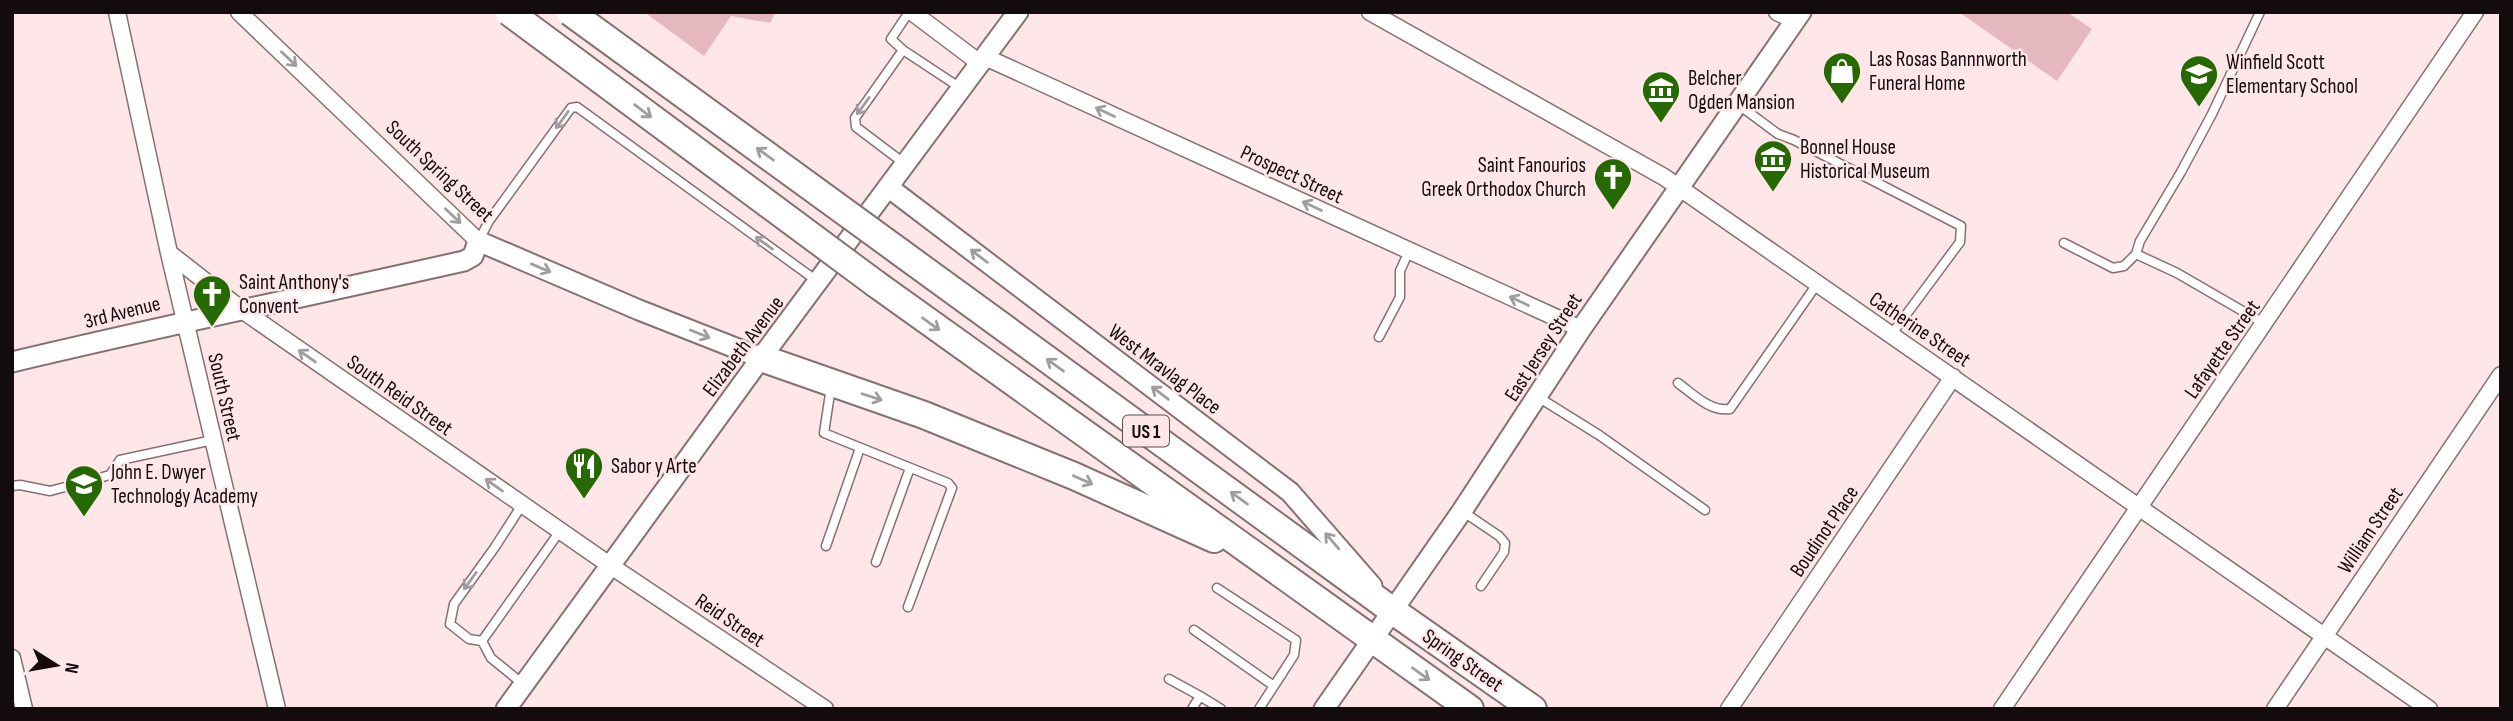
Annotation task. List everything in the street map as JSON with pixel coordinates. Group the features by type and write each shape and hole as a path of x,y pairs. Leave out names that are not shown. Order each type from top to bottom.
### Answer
{"highway":[{"name":"US 1","path":"509,12 876,284 1373,639"},
{"name":"US 1","path":"570,12 1393,611"},
{"path":"761,358 987,440 1074,476 1267,564"},
{"name":"Spring Street","path":"1393,611 1533,709"},
{"name":"Spring Street","path":"1373,639 1470,709"}],"street":[{"name":"South Street","path":"117,12 169,253 277,709"},
{"name":"South Spring Street","path":"239,12 478,241 639,310 761,358"},
{"name":"Prospect Street","path":"910,12 983,60 1581,329"},
{"name":"Elizabeth Avenue","path":"506,709 761,358 1018,12"},
{"name":"Catherine Street","path":"1370,12 1664,177 2428,709"},
{"path":"1777,12 1798,17"},
{"name":"Lafayette Street","path":"2002,709 2475,12"},
{"name":"East Jersey Street","path":"1324,709 1462,512 1581,329 1798,17"},
{"name":"West Mravlag Place","path":"888,187 1290,492 1393,611"},
{"name":"3rd Avenue","path":"12,362 185,320 464,261 473,256 478,241"},
{"name":"South Reid Street","path":"169,253 242,310 611,566"},
{"name":"William Street","path":"2275,709 2501,375"},
{"name":"Boudinot Place","path":"1728,709 1953,377"},
{"name":"Reid Street","path":"611,566 825,709"},
{"path":"12,658 24,709"}],"lane":[{"path":"910,12 891,39 962,89"},
{"path":"2064,243 2113,268 2124,266 2136,254 2140,241 2213,114 2260,12"},
{"path":"903,50 854,123 906,165"},
{"path":"1739,105 1778,134 1961,226 1960,242 1891,335"},
{"path":"478,241 489,221 571,108 577,107 819,283"},
{"path":"1379,337 1400,297 1400,271 1409,251"},
{"path":"2136,254 2177,273 2265,324"},
{"path":"1678,383 1709,405 1723,410 1730,409 1817,284"},
{"path":"832,384 824,433 948,483 952,488 908,607"},
{"path":"1538,397 1599,435 1705,510"},
{"path":"12,486 50,491 110,475 120,460 214,440"},
{"path":"826,546 860,449"},
{"path":"876,562 910,468"},
{"path":"482,641 469,639 450,624 454,604 522,505"},
{"path":"1462,512 1499,536 1505,543 1504,552 1481,586"},
{"path":"482,641 560,531"},
{"path":"1217,588 1296,640 1294,654 1259,709"},
{"path":"1194,630 1274,686"},
{"path":"482,641 491,658 524,685"},
{"path":"1170,679 1221,709"},
{"path":"1192,709 1200,696"}],"shaded area":[{"path":"644,12 776,12 770,23 731,16 704,56"},
{"path":"1959,12 2067,12 2092,29 2057,81"}],"place":[{"name":"Las Rosas Bannnworth Funeral Home","path":"1842,105"},
{"name":"Winfield Scott Elementary School","path":"2199,108"},
{"name":"Belcher Ogden Mansion","path":"1661,124"},
{"name":"Bonnel House Historical Museum","path":"1773,193"},
{"name":"Saint Fanourios Greek Orthodox Church","path":"1613,211"},
{"name":"Saint Anthony's Convent","path":"212,328"},
{"name":"Sabor y Arte","path":"584,500"},
{"name":"John E. Dwyer Technology Academy","path":"84,518"}]}
